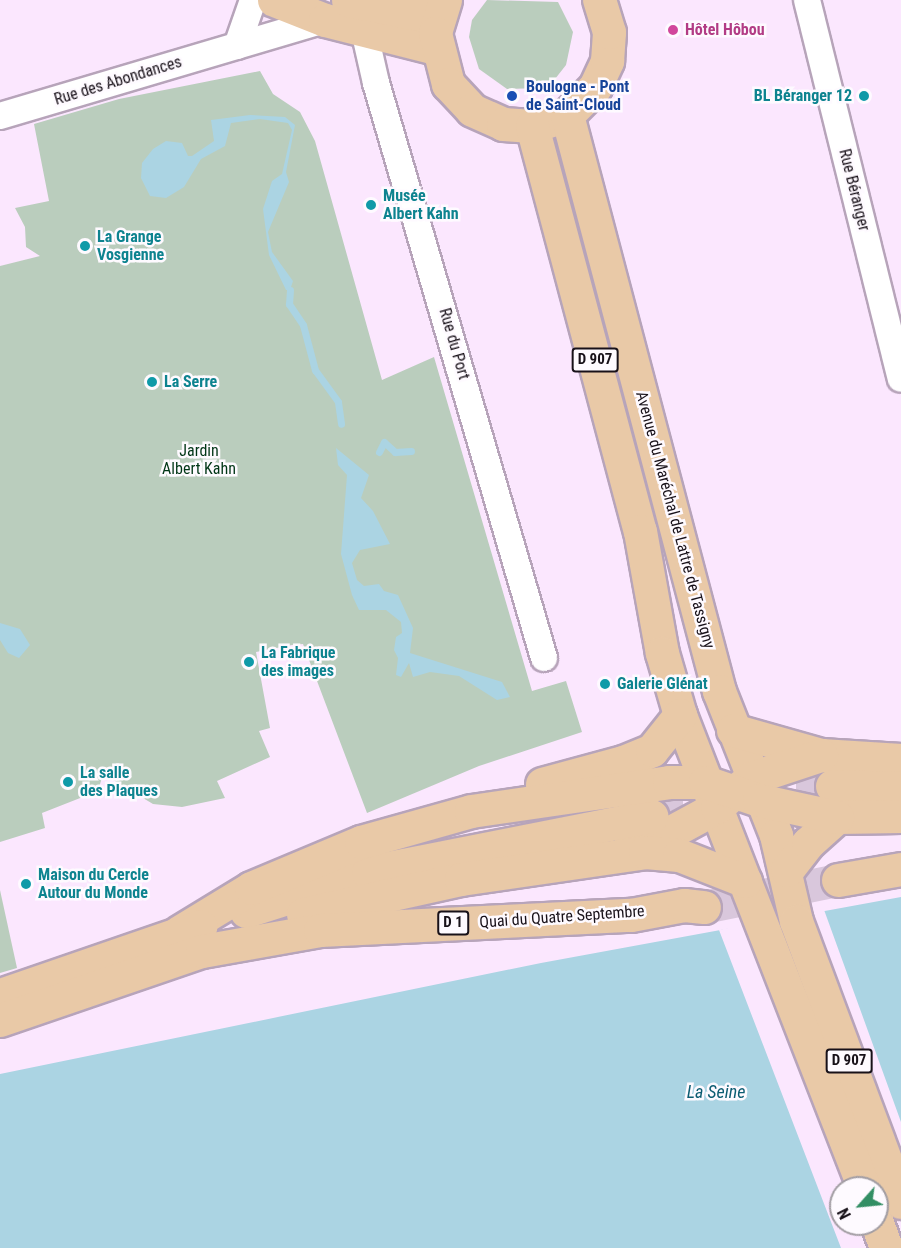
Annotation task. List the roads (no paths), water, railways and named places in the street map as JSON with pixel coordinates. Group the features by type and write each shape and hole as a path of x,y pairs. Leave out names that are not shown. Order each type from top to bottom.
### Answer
{"main road":[{"path":"274,0 440,22"},
{"path":"440,22 448,84 471,110 503,124 532,126 567,115 595,87 607,61 609,32 599,0"},
{"path":"336,10 364,30 440,22"},
{"name":"Avenue du Maréchal de Lattre de Tassigny","path":"567,115 733,730 733,792 745,881 859,1176"},
{"name":"Avenue du Maréchal de Lattre de Tassigny","path":"532,126 640,531 662,654 680,715 787,870 796,921"},
{"path":"640,531 675,606 698,697 776,903 796,921"},
{"path":"514,805 532,789 548,781 623,762 652,750 680,715"},
{"path":"733,730 812,758 901,760"},
{"path":"588,857 603,846 669,833 733,792 812,758"},
{"path":"805,810 794,790 812,758"},
{"path":"190,941 251,888 361,842 471,811 669,782 733,792 805,810 834,801 901,788"},
{"path":"834,801 901,816"},
{"path":"787,870 808,843 834,801"},
{"name":"Quai du Quatre Septembre","path":"0,1020 190,941 368,872 652,816"},
{"path":"190,941 243,932 330,907 588,857 672,854 745,881"},
{"path":"838,880 901,869"},
{"name":"Quai du Quatre Septembre","path":"0,995 190,941 367,926 631,915 684,905 705,907"},
{"name":"D 907","path":"796,921 901,1202"}],"street":[{"path":"237,46 253,0"},
{"name":"Rue Béranger","path":"807,0 901,380"},
{"name":"Rue des Abondances","path":"0,116 237,46 336,10"},
{"name":"Rue du Port","path":"364,30 376,83 544,658"}],"water":[{"path":"250,115 285,117 295,125 286,172 289,182 268,232 272,252 293,281 290,290 286,290 269,255 263,209 272,181 282,174 292,130 288,123 260,119 231,123 225,146 201,159 184,187 166,198 150,196 141,178 142,163 153,149 166,141 182,143 188,156 192,156 214,141 211,120"},
{"path":"336,448 369,475 361,498 373,511 390,544 360,550 352,563 357,580 364,586 379,584 384,591 398,595 413,628 410,653 502,682 510,697 497,700 459,676 430,672 413,677 409,663 401,677 396,675 398,658 394,650 396,637 402,633 401,622 386,610 359,610 352,595 341,554 347,475 338,465"},
{"path":"0,623 20,629 30,645 19,658 8,653 0,640"},
{"name":"La Seine","path":"901,897 901,1248 0,1248 0,1074 541,963"}],"waterway":[{"path":"290,290 289,304 303,325 315,370 338,402 341,424"},
{"path":"379,452 384,442 395,452 411,451"}],"tunnel":[{"path":"652,816 832,786"},
{"path":"704,907 838,880"}],"place":[{"name":"Hôtel Hôbou","path":"673,30"},
{"name":"Boulogne - Pont de Saint-Cloud","path":"512,96"},
{"name":"BL Béranger 12","path":"864,96"},
{"name":"Musée Albert Kahn","path":"371,205"},
{"name":"La Grange Vosgienne","path":"85,246"},
{"name":"La Serre","path":"152,382"},
{"name":"La Fabrique des images","path":"249,662"},
{"name":"Galerie Glénat","path":"605,684"},
{"name":"La salle des Plaques","path":"68,782"},
{"name":"Maison du Cercle Autour du Monde","path":"26,884"}],"park label":[{"name":"Jardin Albert Kahn","path":"199,460"}]}
